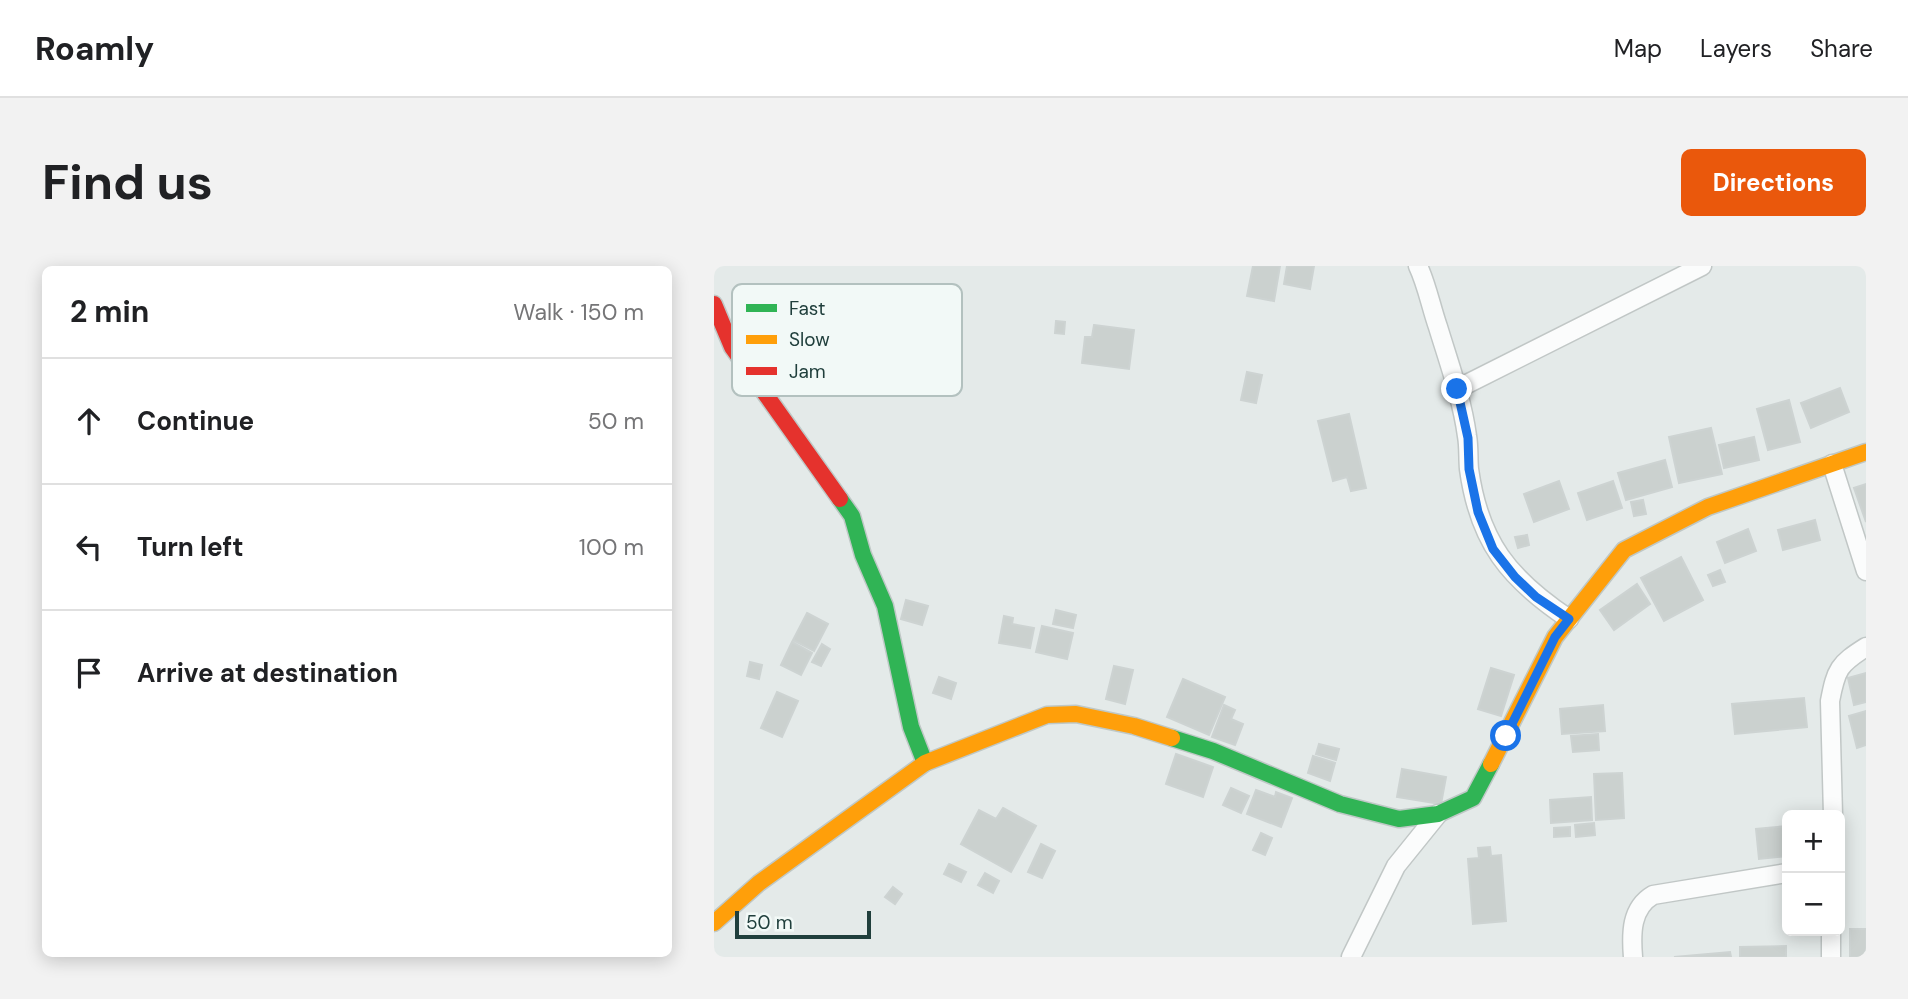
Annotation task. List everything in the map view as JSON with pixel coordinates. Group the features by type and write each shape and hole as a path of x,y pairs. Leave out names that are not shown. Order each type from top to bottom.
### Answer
{"street":[{"path":"1418,266 1457,389 1468,438 1469,469 1478,512 1493,549 1515,577 1536,597 1569,619"},
{"path":"1457,389 1702,266"},
{"path":"714,304 732,347"},
{"path":"767,396 852,516 863,555 885,606 898,680 911,727 925,763"},
{"path":"714,923 759,883 925,763 1047,715 1076,714 1133,726 1213,751 1340,804 1398,819 1438,814 1473,798 1555,637 1624,550 1708,507 1866,452"},
{"path":"1832,464 1866,571"},
{"path":"1833,810 1830,701 1833,685 1837,670 1866,647"},
{"path":"1351,957 1396,866 1438,814"},
{"path":"1633,957 1634,919 1644,900 1653,895 1782,874"},
{"path":"1831,957 1832,936"}],"building":[{"path":"1253,266 1280,266 1274,301 1247,296"},
{"path":"1287,266 1314,266 1310,289 1284,284"},
{"path":"1056,321 1065,322 1064,334 1055,333"},
{"path":"1094,325 1134,330 1129,369 1082,363 1085,337 1092,337"},
{"path":"1247,372 1262,375 1256,403 1241,400"},
{"path":"1840,388 1849,412 1811,428 1801,403"},
{"path":"1789,400 1800,442 1768,450 1757,409"},
{"path":"1349,414 1366,488 1351,491 1347,477 1333,481 1318,421"},
{"path":"1711,428 1722,474 1679,483 1669,437"},
{"path":"1754,437 1759,460 1724,468 1719,445"},
{"path":"1665,460 1672,487 1626,500 1618,473"},
{"path":"1559,481 1569,509 1534,522 1524,494"},
{"path":"1613,481 1622,508 1587,520 1578,493"},
{"path":"1866,484 1866,522 1854,488"},
{"path":"1643,500 1646,514 1634,516 1631,502"},
{"path":"1815,520 1820,540 1783,550 1778,530"},
{"path":"1748,529 1756,551 1725,563 1717,542"},
{"path":"1527,535 1529,545 1518,548 1515,537"},
{"path":"1681,557 1703,600 1664,621 1641,578"},
{"path":"1720,570 1725,582 1713,586 1708,575"},
{"path":"1637,584 1650,604 1614,630 1600,610"},
{"path":"906,600 928,606 922,625 901,619"},
{"path":"1056,610 1076,615 1073,628 1053,624"},
{"path":"807,613 828,624 814,651 793,640"},
{"path":"1004,616 1013,618 1012,624 1034,628 1030,648 999,643"},
{"path":"1042,626 1073,633 1067,659 1036,652"},
{"path":"792,642 812,653 801,675 781,665"},
{"path":"822,644 830,649 821,666 812,662"},
{"path":"750,662 762,665 759,679 747,676"},
{"path":"1114,666 1133,670 1125,704 1106,699"},
{"path":"1491,668 1514,675 1501,716 1478,709"},
{"path":"1866,673 1866,702 1854,705 1848,678"},
{"path":"939,677 956,683 951,699 933,693"},
{"path":"1183,679 1225,697 1209,735 1167,717"},
{"path":"777,692 798,701 782,737 761,728"},
{"path":"1804,698 1807,727 1735,734 1732,704"},
{"path":"1224,705 1235,710 1231,719 1243,724 1235,745 1212,737"},
{"path":"1603,705 1605,731 1562,734 1560,709"},
{"path":"1866,711 1866,745 1857,748 1849,716"},
{"path":"1598,734 1599,750 1573,752 1571,736"},
{"path":"1319,744 1339,749 1336,760 1316,754"},
{"path":"1176,754 1213,767 1203,797 1166,784"},
{"path":"1313,756 1335,763 1330,781 1308,773"},
{"path":"1402,769 1446,777 1441,804 1397,797"},
{"path":"1622,773 1624,818 1596,820 1594,774"},
{"path":"1231,788 1249,796 1241,813 1223,805"},
{"path":"1256,790 1275,797 1276,792 1292,798 1281,827 1247,814"},
{"path":"1591,797 1592,820 1551,823 1550,800"},
{"path":"1003,808 1036,826 1011,872 961,844 979,810 996,819"},
{"path":"1594,823 1595,835 1576,837 1575,825"},
{"path":"1782,826 1782,857 1759,859 1756,829"},
{"path":"1570,827 1570,836 1554,837 1554,828"},
{"path":"1261,833 1272,838 1265,855 1253,850"},
{"path":"1041,844 1055,851 1042,878 1028,872"},
{"path":"1490,847 1491,856 1501,855 1506,921 1473,924 1468,859 1479,858 1478,848"},
{"path":"949,864 966,872 961,882 944,874"},
{"path":"985,873 999,881 993,893 978,885"},
{"path":"893,887 902,894 895,904 885,897"},
{"path":"1850,929 1866,929 1866,957 1850,957"},
{"path":"1786,946 1786,957 1740,957 1740,947"},
{"path":"1730,952 1731,957 1674,957"}],"traffic: fast":[{"path":"840,499 852,516 863,555 885,606 911,727 925,763"},
{"path":"1172,738 1213,751 1340,804 1399,819 1438,814 1473,798 1491,764"}],"traffic: slow":[{"path":"1491,764 1555,637 1624,550 1708,507 1866,452"},
{"path":"714,923 759,883 925,763 1047,715 1076,714 1134,726 1172,738"}],"traffic: jam":[{"path":"714,304 732,347"},
{"path":"767,396 840,499"}],"route":[{"path":"1457,389 1468,438 1469,469 1478,512 1493,549 1515,577 1536,597 1569,619 1555,637 1506,736"}]}
